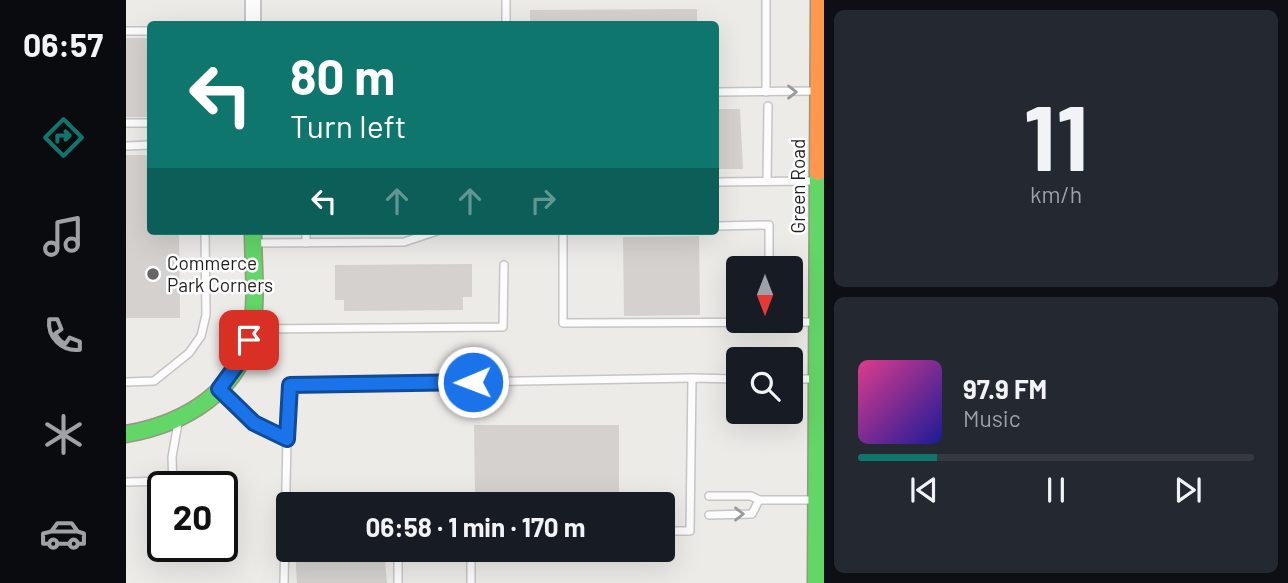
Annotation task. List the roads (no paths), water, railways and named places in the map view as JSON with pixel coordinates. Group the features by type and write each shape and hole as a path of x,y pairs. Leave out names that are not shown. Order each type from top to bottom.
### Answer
{"main road":[{"name":"Green Road","path":"816,583 820,545 816,500 820,315 820,0"},
{"path":"126,434 150,431 178,422 198,410 219,389 238,363 251,329 253,237"}],"street":[{"path":"253,0 253,21"}],"lane":[{"path":"506,0 506,21"},
{"path":"766,0 766,92"},
{"path":"126,31 147,31"},
{"path":"719,92 820,92"},
{"path":"767,181 768,106"},
{"path":"126,123 147,123"},
{"path":"126,146 147,145"},
{"path":"719,181 819,181"},
{"path":"719,226 769,225 769,256"},
{"path":"126,382 153,382 189,353 201,336 206,315 205,235"},
{"path":"306,235 306,243"},
{"path":"253,237 306,243 404,242 425,235"},
{"path":"563,235 563,323 726,321"},
{"path":"251,329 503,327 504,265"},
{"path":"675,531 690,531 692,378"},
{"path":"287,492 290,385 726,379"},
{"path":"803,379 818,379"},
{"path":"219,389 254,423 287,439"},
{"path":"173,471 178,422"},
{"path":"126,482 147,483"},
{"path":"709,496 816,500"},
{"path":"709,514 752,514 760,500"},
{"path":"285,583 286,562"},
{"path":"398,562 398,583"},
{"path":"471,562 471,583"}],"place":[{"name":"Commerce Park Corners","path":"153,274"}]}
